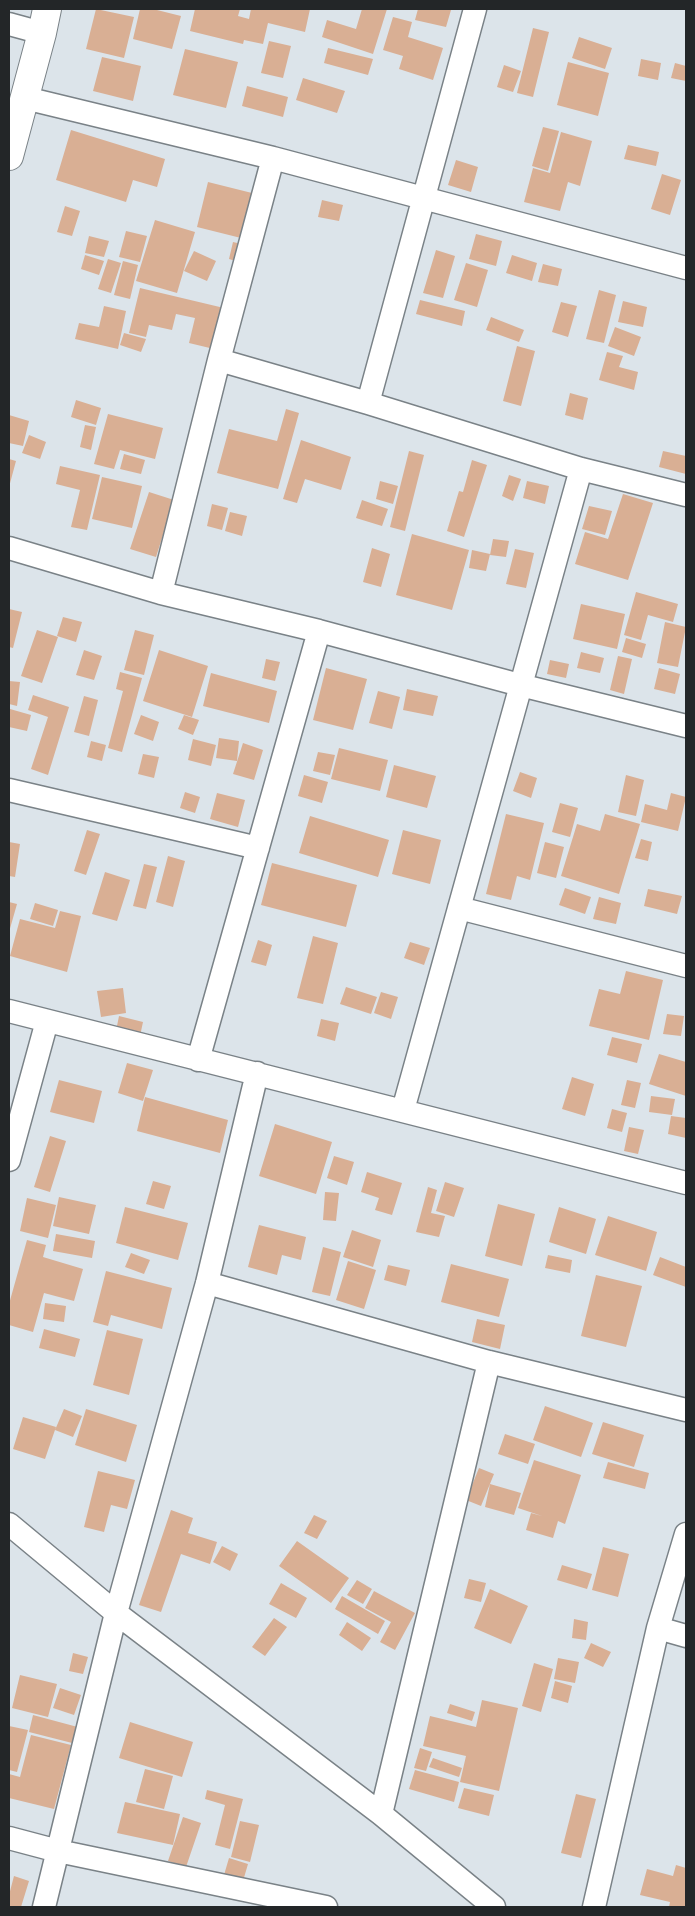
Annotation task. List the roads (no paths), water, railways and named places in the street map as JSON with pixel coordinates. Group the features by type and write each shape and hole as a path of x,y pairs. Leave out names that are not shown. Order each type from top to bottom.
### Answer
{"street":[{"path":"368,403 476,9"},
{"path":"9,24 46,16 9,156"},
{"path":"25,98 273,158 686,268"},
{"path":"161,593 219,360 273,158"},
{"path":"219,360 368,403 581,469 686,495"},
{"path":"403,1110 581,469"},
{"path":"9,548 161,593 319,631 520,685 686,726"},
{"path":"198,1060 319,631"},
{"path":"9,790 258,848"},
{"path":"459,908 686,966"},
{"path":"9,1011 686,1183"},
{"path":"9,1160 46,1021"},
{"path":"44,1907 116,1613 207,1284 257,1073"},
{"path":"207,1284 489,1362 686,1410"},
{"path":"381,1814 489,1362"},
{"path":"9,1524 116,1613 381,1814 494,1907"},
{"path":"594,1907 658,1628 686,1534"},
{"path":"658,1628 686,1636"},
{"path":"9,1838 58,1851 326,1907"}]}
